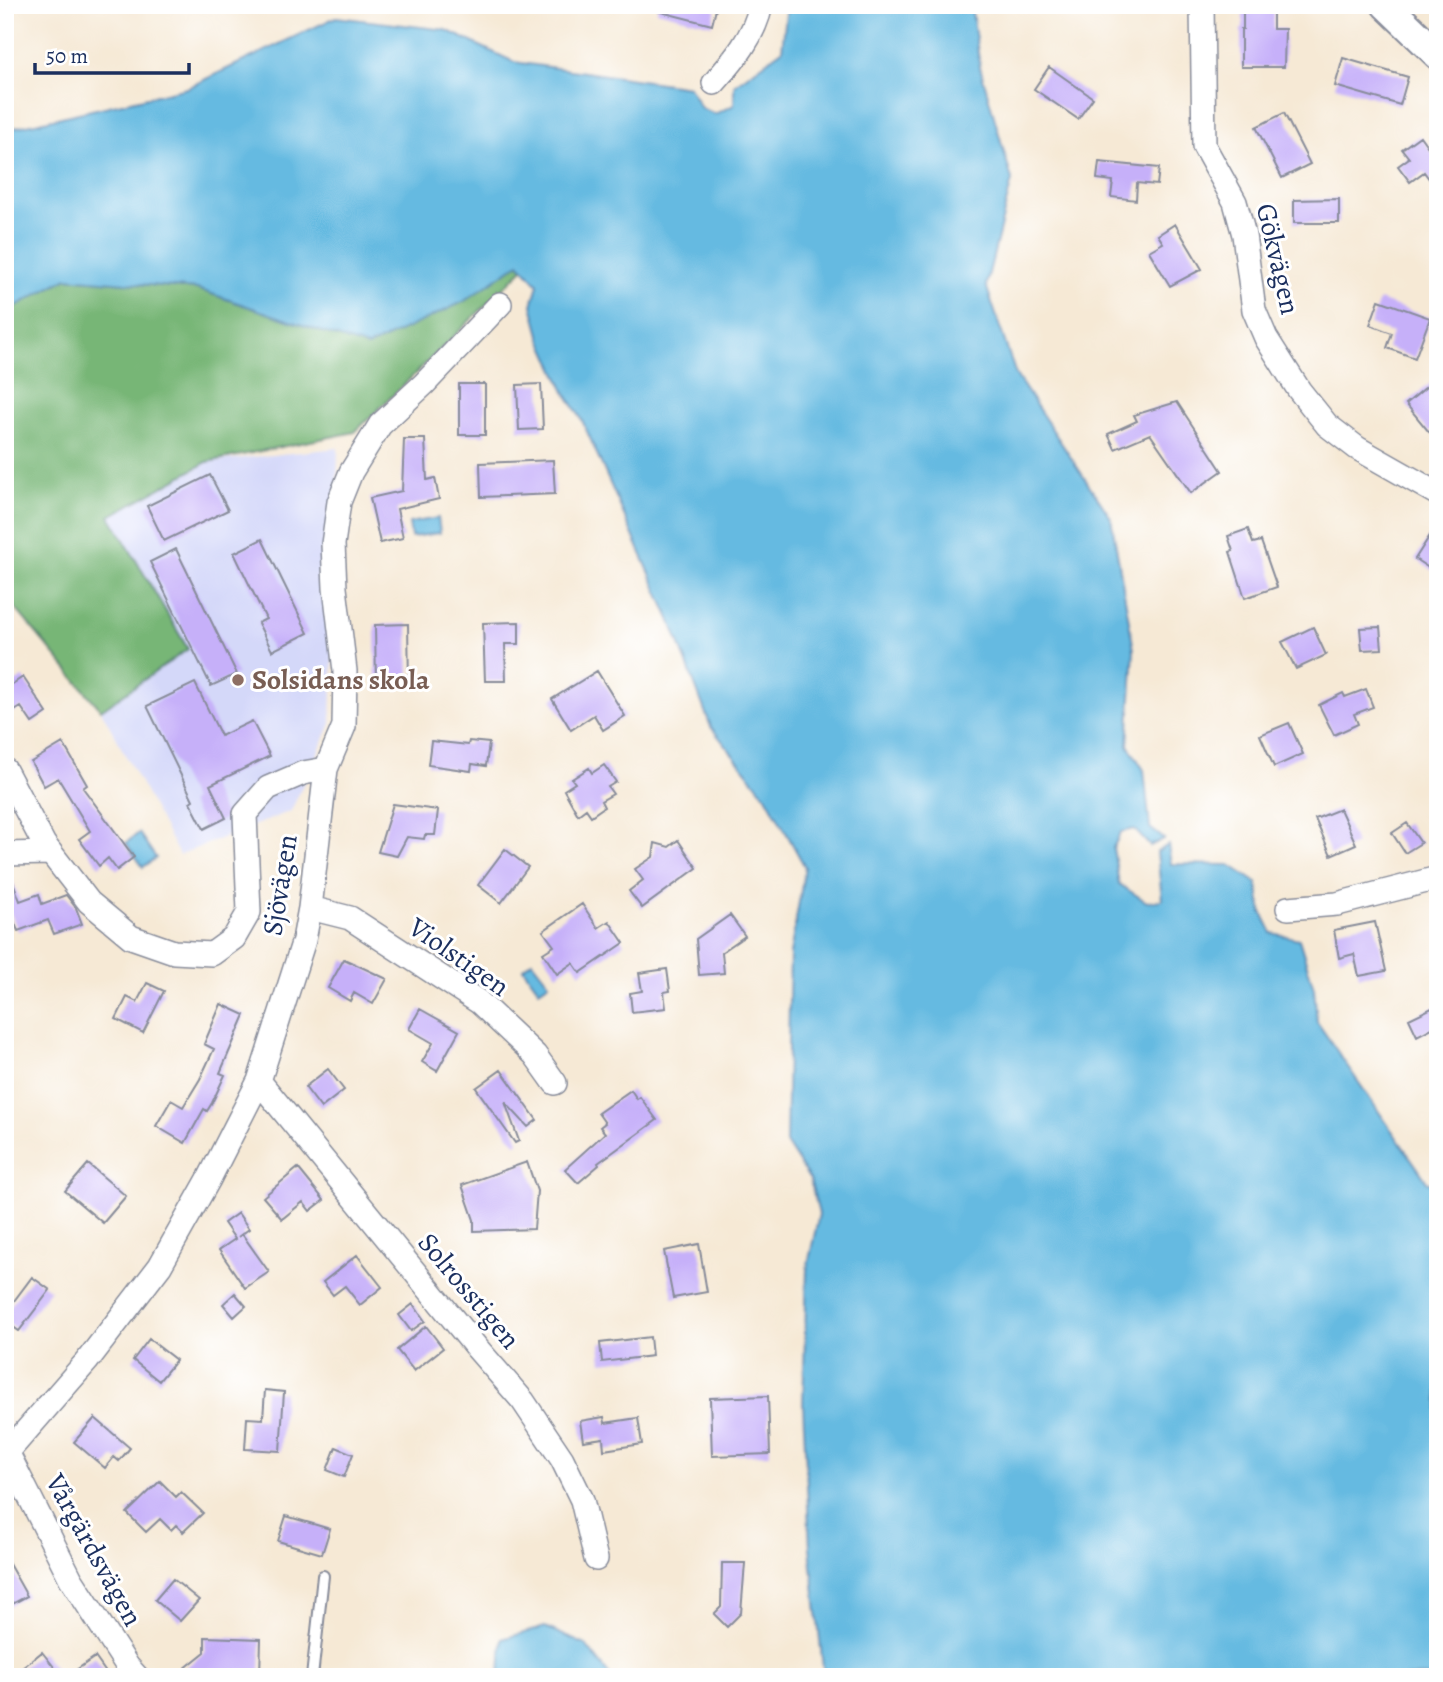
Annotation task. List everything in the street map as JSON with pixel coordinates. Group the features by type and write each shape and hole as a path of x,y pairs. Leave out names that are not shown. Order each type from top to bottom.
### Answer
{"street":[{"path":"714,83 749,39 761,5"},
{"name":"Gökvägen","path":"1202,5 1204,146 1236,202 1244,235 1254,310 1266,338 1298,390 1327,425 1357,448 1438,494"},
{"path":"1386,5 1438,55"},
{"name":"Sjövägen","path":"6,1452 87,1362 160,1266 209,1179 259,1081 304,940 326,769 344,726 345,671 335,588 333,544 338,502 351,472 380,425 424,384 500,304"},
{"path":"5,770 50,853 89,902 131,937 174,952 212,954 234,937 249,912 245,814 268,788 303,773 326,769"},
{"path":"5,854 50,853"},
{"path":"1288,908 1337,904 1438,878"},
{"name":"Violstigen","path":"310,908 350,918 479,1002 535,1055 555,1083"},
{"name":"Solrosstigen","path":"259,1081 523,1401 562,1460 582,1500 596,1559"},
{"name":"Vårgärdsvägen","path":"6,1452 71,1579 137,1677"}],"lane":[{"path":"312,1677 323,1576"}],"shaded area":[{"name":"Solsidans skola","path":"338,448 331,724 291,811 179,855 101,710 188,649 109,516 207,462"}],"green space":[{"path":"519,263 523,269 355,432 207,462 110,516 188,649 101,710 5,596 5,312 67,278 197,289 367,347 463,302"}],"water":[{"path":"787,5 971,5 980,67 1012,180 986,285 1016,375 1111,518 1134,650 1128,745 1144,770 1150,828 1164,839 1150,846 1134,829 1121,832 1113,848 1119,884 1147,902 1162,900 1157,852 1168,845 1171,864 1230,865 1257,883 1262,913 1272,933 1299,939 1314,988 1317,1022 1428,1183 1438,1184 1438,1677 824,1677 810,1548 803,1405 807,1269 819,1214 810,1180 786,1143 790,954 805,867 766,796 711,727 670,619 582,420 565,392 541,339 532,305 538,284 519,263 463,302 367,347 197,289 67,278 5,312 5,130 187,88 336,17 446,30 514,62 689,87 701,108 715,114 734,105 734,85 782,50"},
{"path":"438,518 440,533 411,537 409,523"},
{"path":"139,833 156,858 143,867 126,843"},
{"path":"532,961 549,983 539,990 523,968"},
{"path":"545,1627 586,1645 611,1677 500,1677 502,1639"}],"building":[{"path":"658,5 717,5 712,25 657,11"},
{"path":"1243,12 1273,12 1273,29 1285,29 1284,67 1241,67"},
{"path":"1343,58 1408,77 1400,105 1335,86"},
{"path":"1049,67 1093,98 1078,119 1034,89"},
{"path":"1284,113 1310,164 1282,178 1256,127"},
{"path":"1420,136 1438,161 1438,191 1424,172 1410,182 1398,166 1409,158 1402,149"},
{"path":"1099,162 1159,168 1157,185 1137,183 1136,200 1111,197 1113,181 1097,179"},
{"path":"1339,199 1339,223 1294,223 1294,200"},
{"path":"1175,224 1202,269 1170,286 1149,251 1163,243 1158,235"},
{"path":"1379,300 1430,318 1415,358 1387,348 1392,333 1370,325"},
{"path":"1438,377 1438,424 1429,432 1406,404"},
{"path":"459,384 485,384 485,435 459,435"},
{"path":"541,384 543,429 519,430 517,385"},
{"path":"1177,402 1222,471 1191,493 1150,434 1115,449 1108,434 1137,421 1134,415"},
{"path":"404,439 425,439 427,480 435,478 439,499 397,509 403,538 380,543 370,498 402,491"},
{"path":"553,460 555,494 481,497 480,463"},
{"path":"210,475 228,510 164,541 147,506"},
{"path":"1438,523 1438,574 1415,559"},
{"path":"1248,529 1253,543 1261,541 1277,587 1245,598 1230,552 1233,551 1228,536"},
{"path":"262,539 308,633 272,651 258,623 266,619 234,553"},
{"path":"176,549 237,674 211,686 150,562"},
{"path":"519,622 519,644 505,644 506,681 485,681 483,623"},
{"path":"408,624 409,685 376,685 375,625"},
{"path":"1313,627 1326,655 1296,669 1282,642"},
{"path":"1380,627 1382,649 1362,650 1360,628"},
{"path":"597,671 625,716 603,730 594,715 571,730 552,699"},
{"path":"23,677 47,713 32,723 21,707 5,717 5,689"},
{"path":"195,683 221,736 252,721 270,756 210,785 226,818 204,829 190,802 193,800 147,706"},
{"path":"1366,689 1373,707 1354,714 1358,724 1334,735 1319,705 1343,693 1345,697"},
{"path":"1289,723 1303,754 1274,767 1260,735"},
{"path":"431,741 468,745 469,741 489,743 486,766 472,764 471,771 428,765"},
{"path":"63,743 87,785 83,788 134,857 117,870 108,858 99,866 79,839 90,831 58,778 44,786 31,762"},
{"path":"604,765 616,782 608,787 613,794 601,801 604,807 591,816 586,809 578,815 564,790 575,783 572,779 589,768 592,773"},
{"path":"393,804 438,810 435,835 425,835 424,839 407,837 397,856 378,852"},
{"path":"1340,809 1356,844 1331,855 1315,819"},
{"path":"1407,823 1421,843 1405,853 1392,833"},
{"path":"678,840 697,868 642,908 629,891 643,880 635,869 653,857 655,843 669,847"},
{"path":"505,849 528,867 501,903 478,885"},
{"path":"5,868 8,868 20,901 39,894 42,904 66,895 76,908 82,924 54,934 48,920 18,931 11,914 5,916"},
{"path":"582,904 598,928 609,921 624,943 580,973 573,963 557,974 543,953 554,946 543,931"},
{"path":"730,915 745,936 722,952 724,973 699,975 696,939"},
{"path":"1375,922 1386,971 1359,976 1354,954 1339,958 1334,930"},
{"path":"344,959 387,979 373,1004 354,993 350,1001 328,988"},
{"path":"667,969 670,991 664,992 666,1008 632,1012 630,993 642,991 639,973"},
{"path":"147,983 164,991 143,1033 116,1019 127,997 137,1002"},
{"path":"221,1004 245,1015 220,1073 225,1075 212,1103 207,1111 204,1109 185,1143 156,1126 171,1100 183,1107 200,1079 214,1049 204,1044"},
{"path":"1438,1005 1438,1025 1417,1036 1409,1019"},
{"path":"420,1009 459,1031 437,1071 422,1062 433,1043 409,1029"},
{"path":"328,1069 344,1090 321,1108 305,1087"},
{"path":"501,1070 537,1120 528,1127 505,1102 519,1141 515,1143 476,1088"},
{"path":"631,1090 637,1099 640,1097 657,1120 598,1163 599,1165 578,1183 565,1169 605,1133 600,1127 605,1123 598,1113"},
{"path":"527,1162 537,1191 534,1229 474,1231 474,1220 462,1185"},
{"path":"88,1164 126,1196 103,1223 65,1191"},
{"path":"298,1168 324,1200 310,1211 303,1202 282,1219 263,1197"},
{"path":"238,1213 249,1229 242,1234 269,1272 245,1288 219,1250 235,1239 224,1223"},
{"path":"699,1244 707,1292 673,1298 664,1251"},
{"path":"357,1255 382,1287 360,1305 345,1286 333,1295 323,1282"},
{"path":"32,1277 50,1290 19,1331 5,1321 5,1313"},
{"path":"235,1293 246,1306 234,1317 223,1304"},
{"path":"413,1304 425,1321 411,1331 399,1315"},
{"path":"426,1326 443,1348 414,1371 397,1350"},
{"path":"650,1337 652,1356 602,1362 600,1343"},
{"path":"149,1339 176,1360 159,1381 133,1360"},
{"path":"265,1390 284,1392 280,1451 245,1449 247,1418 263,1419"},
{"path":"768,1396 770,1454 712,1456 710,1398"},
{"path":"604,1417 605,1423 638,1418 642,1444 604,1450 603,1438 583,1441 580,1421"},
{"path":"95,1418 130,1448 119,1461 114,1457 105,1468 74,1442"},
{"path":"336,1447 353,1454 344,1477 327,1470"},
{"path":"160,1481 176,1497 181,1492 203,1513 183,1532 176,1525 171,1530 160,1519 146,1532 127,1513"},
{"path":"286,1516 330,1529 322,1554 278,1541"},
{"path":"5,1557 27,1596 5,1608"},
{"path":"722,1563 745,1563 741,1613 727,1627 714,1614 721,1607"},
{"path":"173,1579 199,1600 180,1621 155,1600"},
{"path":"205,1637 261,1639 260,1676 209,1674 205,1677 174,1677 205,1652"},
{"path":"42,1652 62,1677 11,1677"},
{"path":"95,1657 109,1677 66,1677"}],"place":[{"name":"Solsidans skola","path":"238,680"}]}
